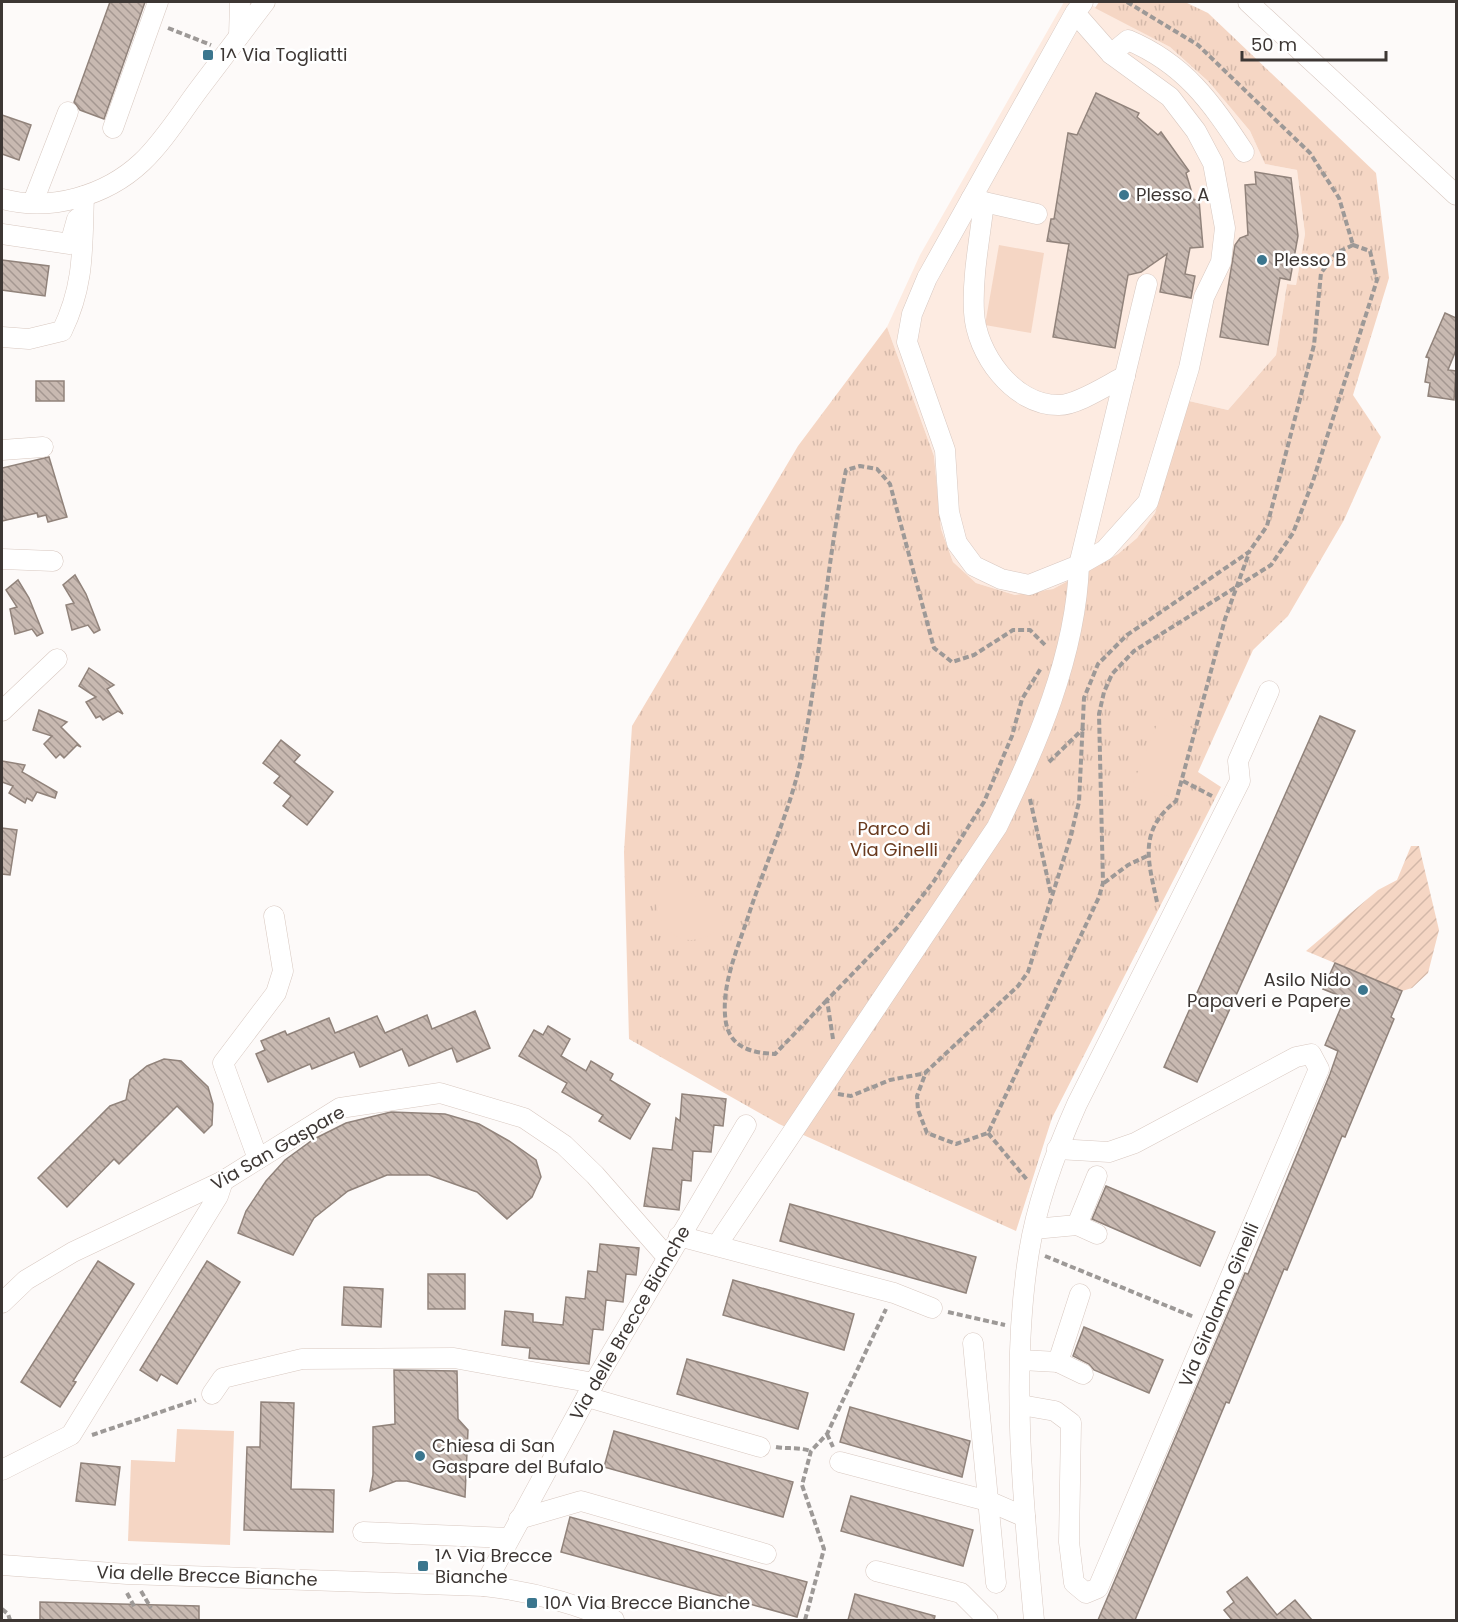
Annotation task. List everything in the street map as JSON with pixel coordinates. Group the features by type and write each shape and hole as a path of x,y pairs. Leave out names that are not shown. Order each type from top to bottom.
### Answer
{"street":[{"path":"113,128 158,2"},
{"path":"239,36 240,2"},
{"path":"2,199 62,202 84,196 118,180 142,162 265,2"},
{"path":"1248,2 1456,195"},
{"path":"1079,7 1111,54 1170,97 1196,130 1213,163 1225,228 1221,262 1204,297 1189,368 1148,502 1105,550 1079,565 1029,585 1000,579 974,566 957,543 949,512 945,450 907,342 912,314 927,279 978,201 1079,7"},
{"path":"1111,54 1128,40 1157,52 1210,101 1244,152"},
{"path":"33,202 68,112"},
{"path":"2,234 70,244 84,196"},
{"path":"2,337 29,339 62,331 75,304 81,273 84,196"},
{"path":"978,201 1037,214"},
{"path":"978,201 974,311 978,341 995,368 1023,396 1059,405 1088,396 1125,376"},
{"path":"717,1245 823,1090 842,1055 997,827 1022,776 1062,664 1079,590 1079,565 1147,284"},
{"path":"2,450 43,447"},
{"path":"2,559 53,561"},
{"path":"2,711 57,659"},
{"path":"1034,1620 1025,1517 1020,1328 1029,1250 1034,1229 1057,1149 1077,1104 1240,781 1238,761 1269,691"},
{"path":"258,1159 223,1063 276,993 283,971 274,916"},
{"name":"Via Girolamo Ginelli","path":"1022,1405 1055,1411 1071,1423 1070,1542 1074,1582 1086,1593 1098,1588 1319,1069 1311,1054 1296,1057 1135,1143 1109,1152 1057,1149"},
{"name":"Via San Gaspare","path":"2,1303 26,1280 73,1252 223,1181 340,1108 440,1093 524,1118 564,1145 595,1175 667,1257"},
{"name":"Via delle Brecce Bianche","path":"484,1586 591,1390 746,1125"},
{"path":"1077,1225 1097,1176"},
{"path":"2,1470 71,1436 218,1196 223,1181"},
{"path":"1034,1229 1077,1225 1097,1234"},
{"path":"679,1236 894,1293 932,1308"},
{"path":"1058,1362 1080,1294"},
{"path":"973,1342 996,1583"},
{"path":"212,1394 224,1378 302,1359 454,1358 591,1390 769,1447"},
{"path":"1021,1360 1058,1362 1083,1374"},
{"path":"840,1462 988,1501 1025,1517"},
{"path":"519,1519 581,1501 766,1554"},
{"path":"363,1532 509,1538"},
{"name":"Via delle Brecce Bianche","path":"4,1569 484,1586 521,1590 577,1604 614,1620"},
{"path":"876,1571 961,1593 988,1620"}],"path":[{"path":"1127,2 1198,45 1310,153 1339,198 1353,245"},
{"path":"150,21 227,51"},
{"path":"1164,934 1148,856 1152,828 1164,811 1176,801 1234,591 1249,552 1267,526 1314,345 1321,273 1336,253 1353,245 1370,252 1377,280 1313,481 1293,533 1271,565 1234,591 1134,651 1112,674 1099,714 1103,884 988,1133 956,1144 927,1133 918,1110 917,1096 926,1072 1018,986 1028,972 1070,839 1079,802 1084,698 1098,664 1127,635 1249,552"},
{"path":"1046,658 1022,699 1011,736 984,802 953,852 898,927 775,1054 752,1053 736,1042 726,1025 725,999 733,964 786,812 804,747 846,470 860,466 878,469 890,484 934,648 952,662 974,655 1013,630 1030,630 1047,646 1047,652"},
{"path":"1047,765 1067,742 1084,728"},
{"path":"1022,776 1028,788 1051,894"},
{"path":"1182,781 1229,804"},
{"path":"1103,884 1128,865 1148,856"},
{"path":"827,1000 831,1034 842,1055"},
{"path":"823,1090 851,1096 890,1080 926,1072"},
{"path":"988,1133 1042,1198"},
{"path":"1029,1250 1212,1324"},
{"path":"932,1308 1020,1328"},
{"path":"71,1436 85,1438 212,1394"},
{"path":"769,1447 793,1446 811,1451"},
{"path":"123,1587 135,1608"},
{"path":"139,1588 151,1608"},
{"path":"2,1609 8,1614 9,1620"}],"shaded area":[{"path":"1064,2 1086,2 1170,47 1209,82 1250,131 1265,164 1297,170 1305,234 1296,285 1287,284 1276,355 1228,410 1189,401 1155,513 1137,538 1118,554 1053,589 1015,595 976,583 953,562 941,529 934,456 887,327 920,255"}],"green space":[{"name":"Parco di Via Ginelli","path":"1099,2 1185,2 1208,13 1376,173 1389,278 1353,395 1381,437 1344,520 1288,616 1253,650 1198,772 1221,787 1052,1118 1016,1231 779,1124 629,1039 624,852 632,726 798,446 887,327 934,456 941,529 953,562 976,583 1015,595 1053,589 1118,554 1137,538 1155,513 1189,401 1228,410 1276,355 1287,284 1296,285 1305,234 1297,170 1265,164 1250,131 1209,82 1170,47 1095,8"},
{"path":"999,245 1044,253 1031,333 985,325"},
{"path":"1160,717 1194,729 1175,798 1132,786"},
{"path":"1411,846 1419,846 1439,930 1428,973 1412,988 1402,991 1306,951 1378,890 1397,880"},
{"path":"666,871 725,923 710,935 697,940 683,939 668,930 656,906 658,884"},
{"path":"177,1429 234,1431 230,1545 128,1541 131,1460 175,1462"}],"building":[{"path":"110,2 145,2 104,119 80,110 74,102"},
{"name":"Plesso A","path":"1096,93 1139,113 1137,117 1158,135 1161,132 1189,171 1186,173 1194,200 1199,200 1203,247 1190,248 1185,274 1195,276 1191,298 1160,292 1167,254 1141,272 1128,275 1115,348 1053,337 1069,244 1047,241 1051,219 1054,219 1068,133 1077,135"},
{"path":"2,115 31,125 19,160 2,154"},
{"name":"Plesso B","path":"1255,172 1291,178 1298,236 1290,280 1280,278 1268,345 1220,337 1235,245 1240,238 1248,235 1245,185 1256,184"},
{"path":"2,260 49,266 45,296 2,290"},
{"path":"1445,313 1456,318 1456,350 1448,370 1456,371 1454,400 1428,396 1430,383 1425,382 1429,358 1426,357"},
{"path":"36,381 64,381 64,401 36,401"},
{"path":"49,457 67,517 48,522 46,515 38,517 37,513 2,521 2,468"},
{"path":"75,575 86,594 100,630 94,633 88,625 72,630 66,605 74,603 63,585"},
{"path":"18,580 29,598 43,633 37,636 32,629 15,634 10,609 17,607 6,590"},
{"path":"89,668 114,685 107,689 123,714 118,711 103,720 100,716 96,718 86,702 96,697 79,686"},
{"path":"39,710 67,722 61,727 81,747 77,745 64,758 60,754 56,758 44,744 52,736 33,730"},
{"path":"1320,716 1355,731 1197,1082 1164,1067"},
{"path":"281,740 300,755 294,762 333,792 307,825 283,806 291,796 274,783 280,776 263,763"},
{"path":"2,761 25,765 22,772 57,792 55,798 37,792 32,801 27,798 25,803 9,793 13,786 2,782"},
{"path":"2,828 17,830 10,875 2,874"},
{"path":"1335,963 1402,991 1391,1017 1394,1019 1345,1137 1342,1136 1287,1270 1284,1269 1229,1403 1226,1402 1135,1620 1098,1620 1245,1273 1248,1274 1330,1074 1338,1051 1325,1045 1345,998 1323,989"},
{"path":"475,1011 490,1048 457,1062 452,1048 409,1066 402,1049 360,1067 354,1052 312,1069 310,1064 268,1082 256,1054 265,1050 261,1041 285,1031 287,1035 329,1018 335,1033 377,1016 385,1033 427,1015 432,1029"},
{"path":"548,1026 570,1039 561,1056 586,1071 591,1061 613,1074 610,1080 650,1104 630,1139 599,1121 603,1115 562,1092 567,1083 519,1056 534,1030 543,1035"},
{"path":"164,1059 181,1061 208,1087 213,1104 212,1125 204,1133 177,1106 119,1164 114,1159 67,1207 38,1178 110,1106 126,1100 130,1080 147,1066"},
{"path":"682,1094 726,1099 723,1126 714,1125 711,1152 693,1151 691,1181 682,1180 679,1210 644,1206 653,1148 672,1150 676,1118 680,1121"},
{"path":"391,1112 445,1114 479,1124 509,1141 536,1160 541,1177 532,1197 507,1219 477,1192 429,1175 387,1175 348,1191 314,1218 293,1255 238,1233 246,1211 266,1181 285,1160 314,1139 346,1123"},
{"path":"1106,1186 1215,1232 1200,1266 1092,1219"},
{"path":"790,1204 976,1257 966,1293 780,1241"},
{"path":"600,1244 639,1248 636,1275 626,1274 623,1302 606,1300 603,1330 593,1329 589,1364 529,1358 530,1348 502,1345 505,1311 533,1314 533,1322 563,1325 566,1297 585,1299 588,1271 597,1272"},
{"path":"98,1261 134,1284 73,1381 76,1382 60,1407 21,1382"},
{"path":"207,1261 240,1282 177,1384 161,1374 157,1381 140,1370"},
{"path":"428,1274 465,1274 465,1309 428,1309"},
{"path":"733,1280 854,1314 844,1350 723,1315"},
{"path":"344,1287 383,1289 381,1327 342,1325"},
{"path":"1084,1327 1163,1360 1149,1393 1094,1370 1089,1364 1073,1356"},
{"path":"687,1359 808,1393 798,1429 677,1394"},
{"name":"Chiesa di San Gaspare del Bufalo","path":"394,1370 457,1371 458,1419 468,1430 465,1497 407,1481 396,1481 370,1491 373,1475 373,1427 395,1424"},
{"path":"261,1402 294,1403 291,1489 334,1490 333,1532 244,1530 247,1447 260,1447"},
{"path":"850,1407 970,1441 962,1477 840,1442"},
{"path":"614,1431 793,1482 783,1517 604,1467"},
{"path":"81,1463 120,1467 115,1505 76,1501"},
{"path":"851,1496 973,1530 963,1566 841,1531"},
{"path":"570,1517 807,1582 797,1617 561,1552"},
{"path":"1247,1577 1277,1615 1295,1600 1312,1620 1232,1620 1224,1610 1234,1602 1227,1592"},
{"path":"855,1594 935,1616 934,1620 848,1620"},
{"path":"40,1602 199,1606 199,1620 40,1620"}],"place":[{"name":"1^ Via Togliatti","path":"208,55"},
{"name":"Plesso A","path":"1124,195"},
{"name":"Plesso B","path":"1262,260"},
{"name":"Asilo Nido Papaveri e Papere","path":"1363,990"},
{"name":"Chiesa di San Gaspare del Bufalo","path":"420,1456"},
{"name":"1^ Via Brecce Bianche","path":"423,1566"},
{"name":"10^ Via Brecce Bianche","path":"532,1603"}]}
